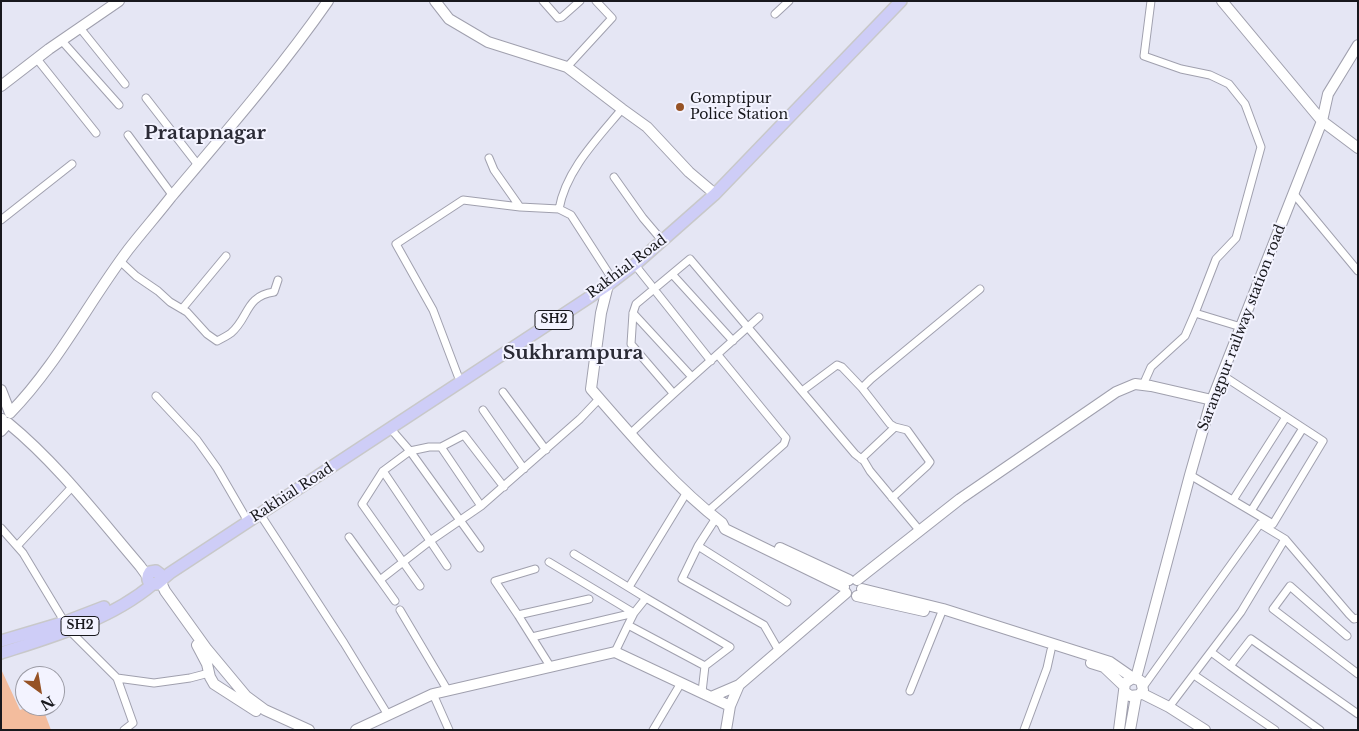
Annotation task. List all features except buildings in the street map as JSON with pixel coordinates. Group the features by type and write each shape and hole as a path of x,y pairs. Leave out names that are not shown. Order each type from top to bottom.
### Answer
{"main road":[{"name":"Rakhial Road","path":"1,653 68,626 108,605 260,514 608,281 714,193 894,1"},
{"name":"Rakhial Road","path":"153,577 246,518 458,376 635,265 714,193 901,1"},
{"name":"Rakhial Road","path":"1,641 68,626"}],"street":[{"path":"1,86 119,1"},
{"path":"6,418 66,342 120,261 294,48 328,1"},
{"path":"434,1 450,19 488,42 567,67 647,127 689,172 714,193"},
{"path":"543,1 558,18 580,1"},
{"path":"567,67 612,18 596,1"},
{"path":"775,14 789,1"},
{"path":"1143,385 1151,367 1184,336 1216,259 1236,238 1261,147 1245,104 1229,84 1210,75 1144,56 1151,1"},
{"path":"1222,1 1322,122 1358,148"},
{"path":"80,28 125,84"},
{"path":"62,41 119,105"},
{"name":"Sarangpur railway station road","path":"1134,678 1212,400 1322,122 1328,94 1358,45"},
{"path":"37,59 96,133"},
{"path":"146,98 198,165"},
{"path":"559,209 562,194 580,160 622,109"},
{"path":"128,135 173,196"},
{"path":"489,158 494,170 520,207"},
{"path":"1,220 72,164"},
{"path":"614,177 643,218 660,238"},
{"path":"1294,194 1358,271"},
{"path":"458,376 433,310 396,244 463,200 520,207 559,209 571,215 608,281 601,313 591,389 630,434 725,529 852,588 942,612 1110,662 1141,682 1130,730"},
{"path":"182,309 226,256"},
{"path":"673,393 631,344 634,313 636,304 690,259 920,531"},
{"path":"120,261 170,302 182,309 207,334 217,341 232,333 254,300 265,293 274,292 278,280"},
{"path":"635,265 651,285"},
{"path":"672,274 733,341"},
{"path":"862,388 980,290"},
{"path":"657,293 711,361"},
{"path":"634,313 692,377"},
{"path":"1195,313 1241,327"},
{"path":"630,434 759,317"},
{"path":"718,355 786,438 784,444 715,518 698,546 682,579 764,625 779,651"},
{"path":"802,391 831,367 836,365 842,367 862,388 886,419 895,427 907,430 930,462 892,498"},
{"path":"1222,376 1323,441 1273,524 1261,521"},
{"path":"707,694 739,685 920,531 960,500 1116,392 1135,384 1212,400"},
{"path":"1,390 6,418 165,591 245,699"},
{"path":"503,392 546,450"},
{"path":"156,396 197,440 217,468 246,518"},
{"path":"380,580 504,487 580,419 599,398"},
{"path":"483,410 524,469"},
{"path":"1232,500 1286,417"},
{"path":"6,418 54,460 144,563 201,650 214,684"},
{"path":"861,459 895,427"},
{"path":"390,428 410,451 480,548"},
{"path":"1251,511 1303,428"},
{"path":"420,586 362,504 383,471 410,451 429,447 441,447 459,437 465,436 504,487"},
{"path":"441,447 481,506"},
{"path":"383,471 446,566"},
{"path":"1190,475 1251,511 1285,539 1349,614 1354,619 1358,618"},
{"path":"17,546 72,488"},
{"path":"629,587 687,492"},
{"path":"260,514 388,715"},
{"path":"942,612 1104,667 1130,696 1140,692 1261,521"},
{"path":"1,528 17,546 33,569 68,626 117,678 134,726 124,730"},
{"path":"349,537 395,601"},
{"path":"1169,707 1241,612 1285,539"},
{"path":"698,546 787,602"},
{"path":"574,554 730,647 705,666"},
{"path":"549,562 634,613"},
{"path":"535,569 494,580 550,666"},
{"path":"1347,636 1290,586 1273,609 1358,674"},
{"path":"616,652 634,613 646,598"},
{"path":"518,615 589,599"},
{"path":"400,610 448,691"},
{"path":"910,691 942,612"},
{"path":"532,637 634,613"},
{"path":"628,625 705,666"},
{"path":"1230,666 1251,639 1358,714"},
{"path":"1024,730 1047,668 1051,650"},
{"path":"356,730 433,694 616,652 730,706"},
{"path":"1211,652 1320,730"},
{"path":"705,666 707,694"},
{"path":"117,678 154,683 190,678 209,673 217,668 226,672"},
{"path":"1194,675 1275,730"},
{"path":"190,678 205,680 245,699 263,713 295,730"},
{"path":"1119,730 1127,680 1134,678"},
{"path":"653,730 681,682"},
{"path":"726,730 730,706 739,685"},
{"path":"1140,692 1169,707 1205,730"},
{"path":"433,694 449,730"},
{"path":"263,713 309,730"}],"shaded area":[{"path":"1,669 15,699 15,716 46,716 51,730 1,730"}],"place":[{"name":"Gomptipur Police Station","path":"680,107"}],"district":[{"name":"Pratapnagar","path":"205,134"},
{"name":"Sukhrampura","path":"573,354"}]}
